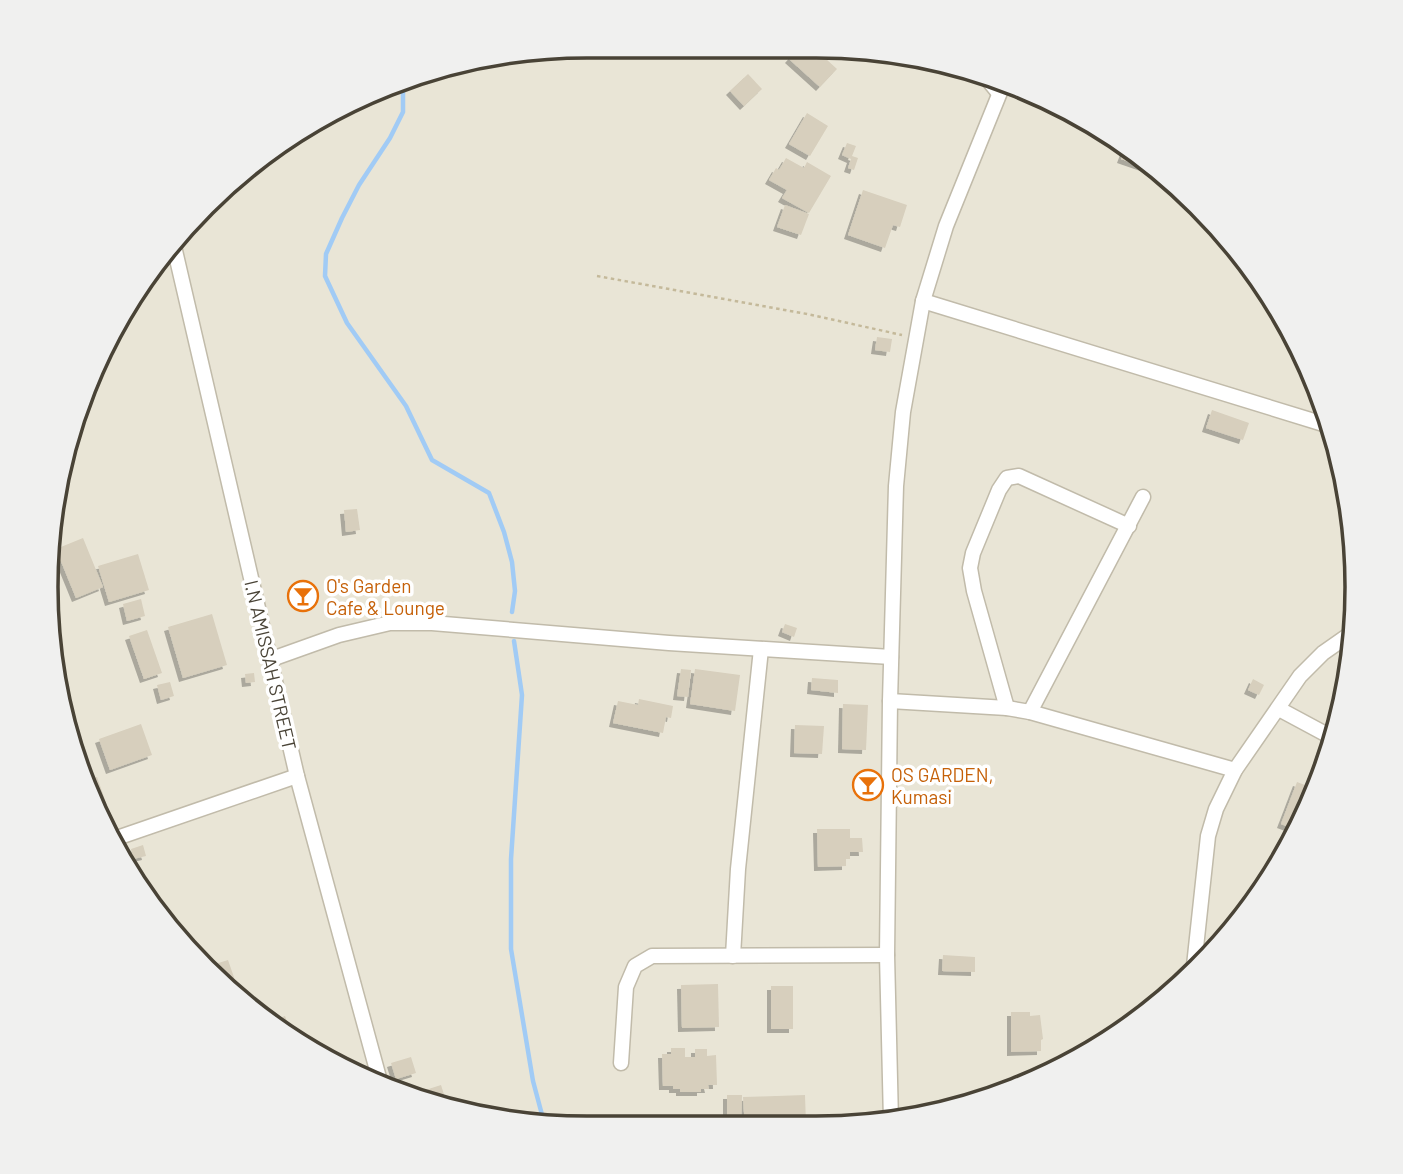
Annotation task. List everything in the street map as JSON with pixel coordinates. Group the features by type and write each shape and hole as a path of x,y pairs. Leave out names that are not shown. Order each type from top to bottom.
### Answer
{"street":[{"path":"891,1111 887,956 890,701 896,486 903,412 923,301 946,226 996,90"},
{"name":"I.N AMISSAH STREET","path":"176,254 296,776 378,1073"},
{"path":"923,301 1319,423"},
{"path":"1007,708 970,568 999,490 1007,478 1019,476 1129,526"},
{"path":"1030,712 1143,497"},
{"path":"269,660 339,635 390,623 432,623 891,657"},
{"path":"1195,956 1208,836 1216,809 1235,770 1300,676 1323,653 1342,646"},
{"path":"733,956 738,869 761,649"},
{"path":"890,701 1007,708 1030,712 1235,770"},
{"path":"1279,709 1324,733"},
{"path":"121,837 296,776"},
{"path":"621,1063 626,987 635,966 652,957 887,956"}],"path":[{"path":"597,276 807,314 916,338"}],"shaded area":[{"path":"552,59 851,59 919,68 953,76 1019,98 1050,112 1110,147 1165,189 1214,238 1236,265 1256,293 1291,353 1305,384 1327,450 1341,518 1344,552 1341,656 1317,757 1291,821 1274,852 1236,909 1214,936 1165,985 1138,1007 1110,1027 1050,1062 1019,1076 953,1098 885,1112 851,1115 552,1115 518,1112 450,1098 384,1076 353,1062 293,1027 238,985 189,936 167,909 147,881 112,821 86,757 68,690 59,622 59,552 68,484 86,417 112,353 129,322 167,265 189,238 238,189 293,147 353,112 417,86 484,68"}],"building":[{"path":"825,58 837,69 820,87 789,59"},
{"path":"748,74 762,89 744,106 730,91"},
{"path":"807,113 828,126 810,156 789,144"},
{"path":"847,143 856,146 852,156 858,158 854,170 848,168 851,159 842,155"},
{"path":"786,158 804,168 807,162 831,176 809,213 782,198 787,190 769,180"},
{"path":"863,190 907,205 900,227 893,225 885,248 848,235"},
{"path":"785,205 809,214 801,235 777,227"},
{"path":"877,337 892,339 890,352 875,350"},
{"path":"1212,410 1249,423 1243,440 1206,428"},
{"path":"357,509 360,530 346,532 344,510"},
{"path":"83,538 103,587 76,598 59,556 59,548"},
{"path":"138,554 149,590 109,602 98,566"},
{"path":"141,599 145,616 127,621 123,604"},
{"path":"212,614 227,665 183,678 168,627"},
{"path":"785,624 797,628 794,637 782,632"},
{"path":"147,630 162,673 144,679 129,636"},
{"path":"681,669 691,670 688,697 677,696"},
{"path":"695,669 740,675 735,711 690,704"},
{"path":"254,673 255,682 246,683 245,674"},
{"path":"812,678 838,680 838,693 811,690"},
{"path":"1253,679 1264,685 1259,695 1248,690"},
{"path":"170,682 174,696 161,700 157,685"},
{"path":"639,699 673,706 671,718 666,717 663,733 613,723 618,701 638,705"},
{"path":"843,704 868,705 866,750 842,749"},
{"path":"141,724 152,755 110,770 99,739"},
{"path":"795,725 824,726 822,754 794,753"},
{"path":"97,777 111,817 98,790 94,778"},
{"path":"1297,782 1307,786 1288,827 1281,824"},
{"path":"817,829 850,829 850,838 862,838 863,852 850,852 846,866 818,867"},
{"path":"143,845 146,856 133,859 131,849"},
{"path":"943,955 975,957 975,972 942,971"},
{"path":"228,960 236,983 216,964"},
{"path":"718,984 719,1027 682,1028 681,985"},
{"path":"771,986 793,986 793,1029 771,1029"},
{"path":"1011,1012 1040,1015 1043,1039 1041,1051 1011,1052"},
{"path":"671,1048 685,1048 685,1057 695,1057 695,1049 707,1049 707,1056 716,1055 717,1085 708,1085 709,1089 701,1089 701,1092 680,1092 680,1089 673,1089 673,1086 663,1086 662,1054 671,1054"},
{"path":"411,1057 416,1073 396,1079 391,1063"},
{"path":"441,1085 445,1096 425,1090"},
{"path":"727,1095 742,1095 741,1116 727,1116"},
{"path":"805,1095 806,1116 744,1116 743,1097"}],"waterway":[{"path":"403,91 403,112 342,218 326,254 325,276 347,323 406,406 432,460 489,493 512,562 515,591 512,612"},
{"path":"514,641 522,695 511,859 511,949 533,1081 542,1114"}],"place":[{"name":"O's Garden Cafe & Lounge","path":"303,596"},
{"name":"OS GARDEN, Kumasi","path":"868,785"}]}
